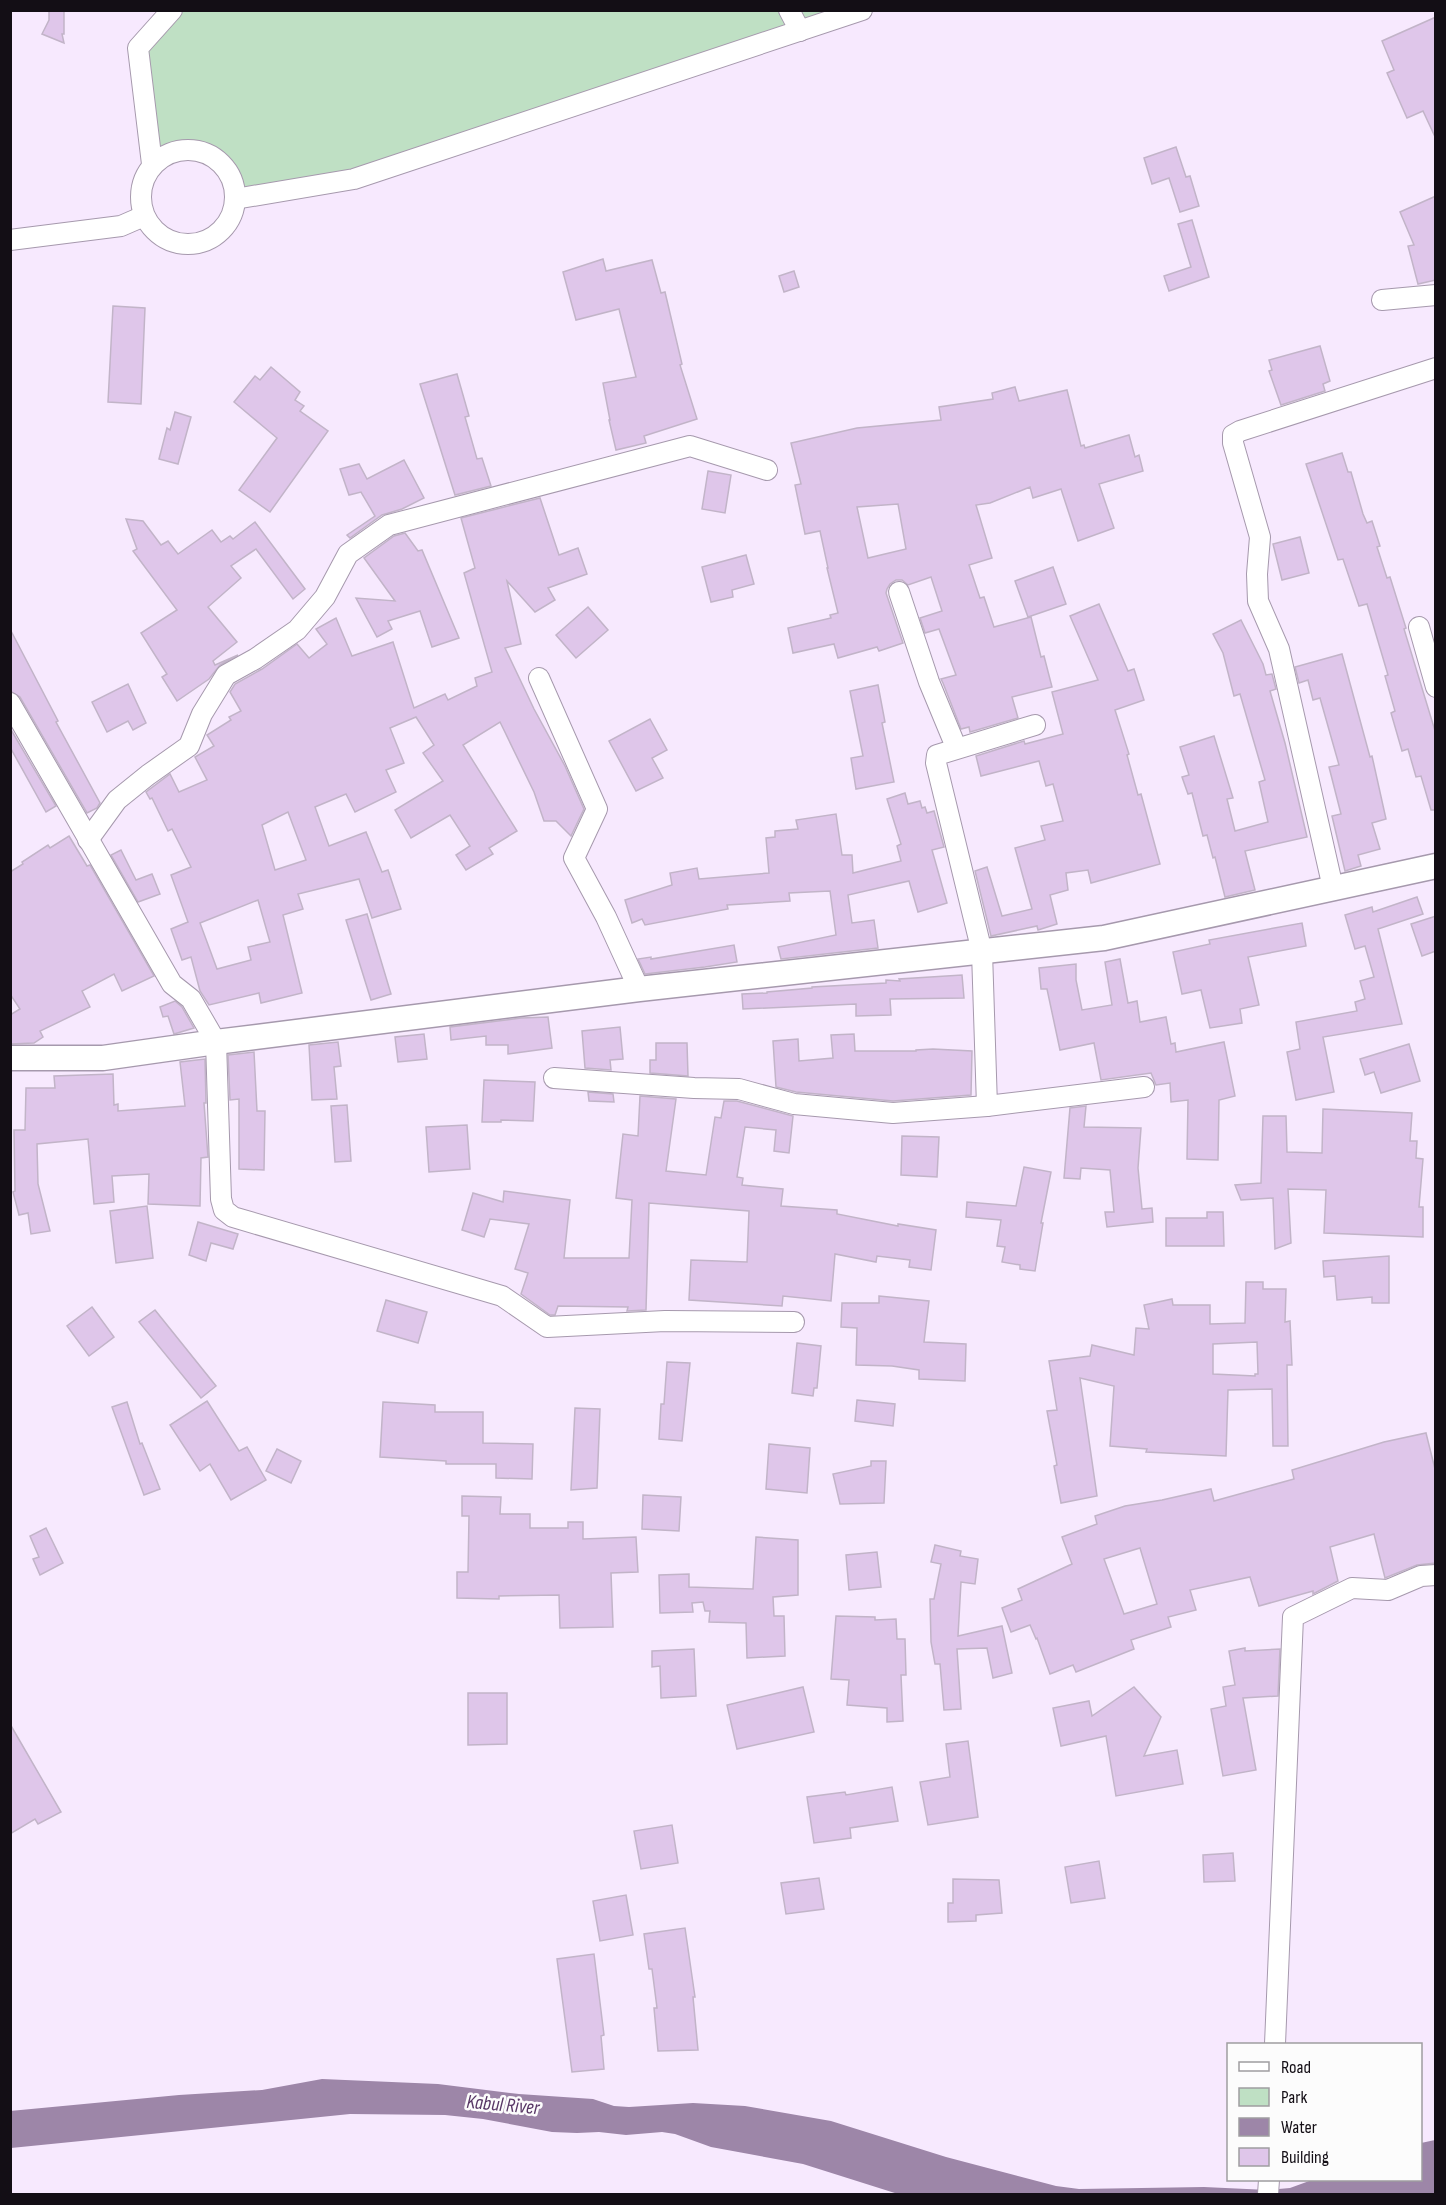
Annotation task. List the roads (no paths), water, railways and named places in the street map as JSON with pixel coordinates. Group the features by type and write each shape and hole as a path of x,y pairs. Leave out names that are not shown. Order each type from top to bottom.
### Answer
{"main road":[{"path":"10,1058 103,1058 639,989 1104,938 1436,866"}],"street":[{"path":"152,165 138,48 172,10"},
{"path":"789,10 801,31"},
{"path":"235,199 354,179 862,10"},
{"path":"188,149 208,153 224,166 232,182 235,199 231,217 220,232 205,242 187,245 169,241 154,231 144,216 140,198 143,180 152,165 169,153 188,149"},
{"path":"10,240 121,226 144,216"},
{"path":"1382,300 1436,295"},
{"path":"1333,888 1279,649 1258,601 1257,574 1260,537 1233,443 1233,435 1436,368"},
{"path":"88,840 117,800 189,746 202,714 226,675 255,659 297,630 325,597 348,554 389,525 690,446 767,470"},
{"path":"899,592 929,682 956,747"},
{"path":"1419,627 1436,687"},
{"path":"539,678 597,809 574,858 606,917 639,989"},
{"path":"10,703 172,984 190,999 216,1042 221,1199 225,1210 233,1216 502,1296 547,1328 665,1321 794,1322"},
{"path":"987,1106 982,952 936,763 937,754 1035,725"},
{"path":"554,1077 694,1088 739,1089 794,1104 892,1113 987,1106 1144,1087"},
{"path":"1275,2043 1293,1617 1352,1588 1388,1590 1421,1576 1436,1575"}],"water":[{"name":"Kabul River","path":"322,2079 438,2084 519,2094 593,2099 614,2106 629,2107 693,2103 745,2106 831,2121 946,2157 1056,2186 1079,2189 1204,2187 1268,2190 1290,2188 1309,2181 1422,2181 1422,2143 1435,2140 1435,2194 898,2194 803,2164 711,2147 675,2134 552,2132 483,2119 445,2115 350,2114 11,2148 10,2111 179,2095 262,2090"}]}
